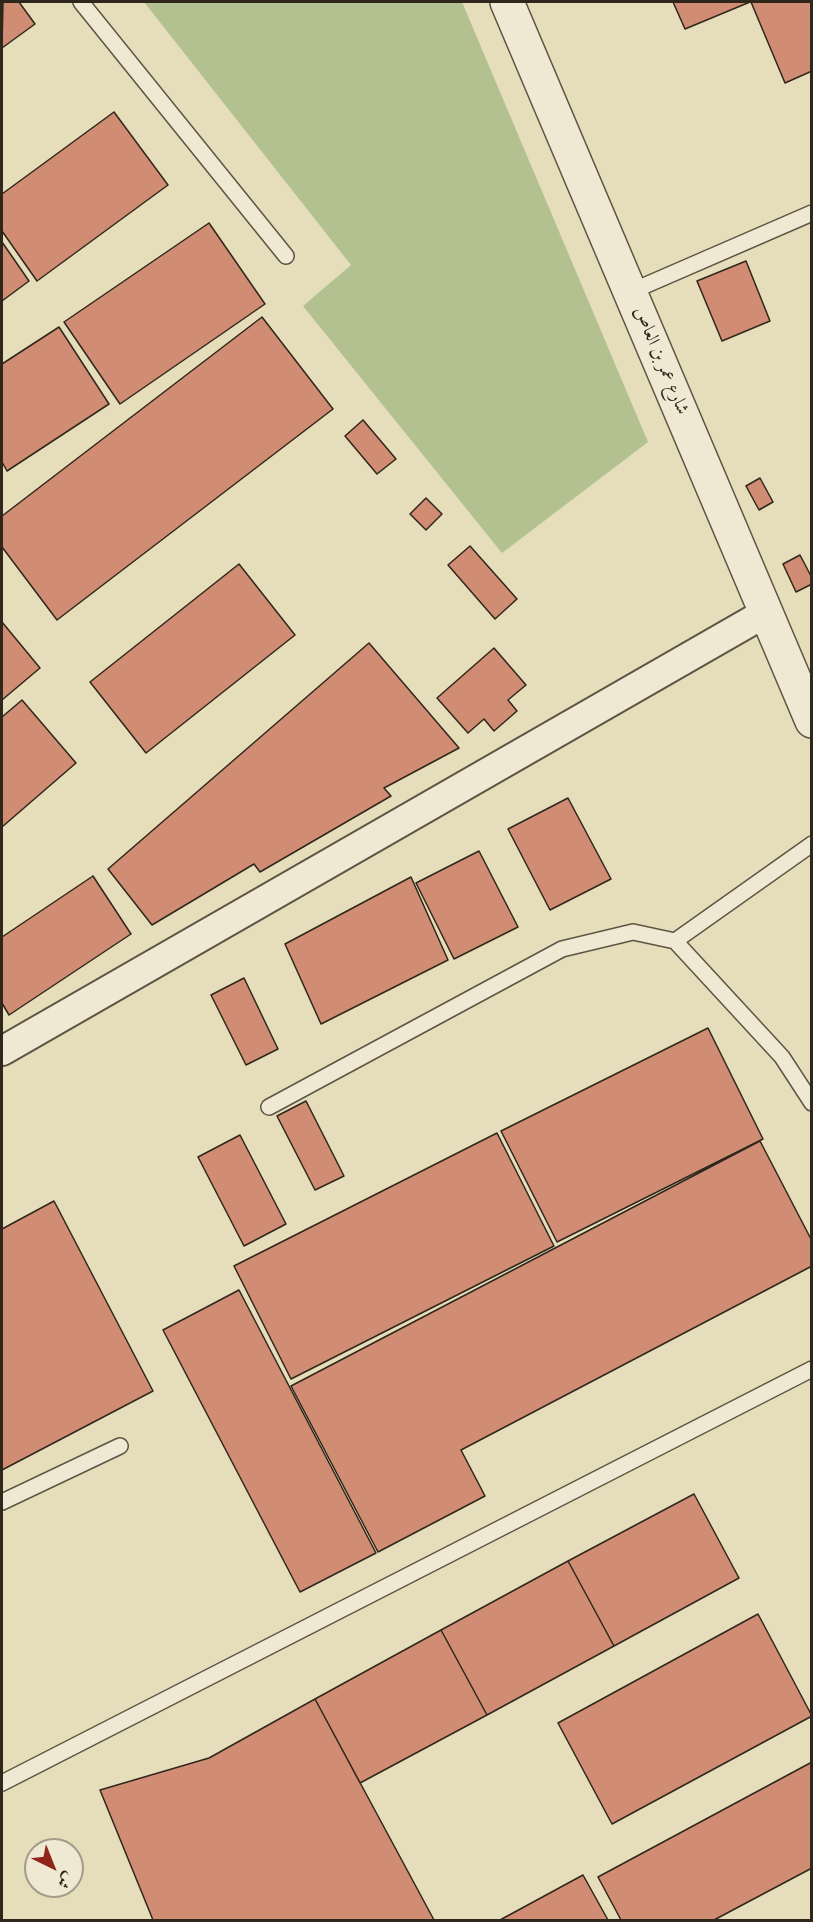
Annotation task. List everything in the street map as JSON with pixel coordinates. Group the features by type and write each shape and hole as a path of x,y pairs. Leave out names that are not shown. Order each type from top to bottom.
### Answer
{"street":[{"name":"شارع عمر بن العاص","path":"507,2 812,721"},
{"path":"2,1051 767,612"}],"lane":[{"path":"81,2 286,256"},
{"path":"630,292 812,213"},
{"path":"675,941 812,844"},
{"path":"269,1107 562,949 633,932 675,941 782,1057 812,1103"},
{"path":"2,1783 812,1369"},
{"path":"2,1502 120,1446"}],"green space":[{"path":"144,2 462,2 648,442 502,553 303,306 351,265"}],"building":[{"path":"3,2 19,2 35,24 2,48"},
{"path":"673,2 750,2 685,29"},
{"path":"751,2 812,2 812,71 785,83"},
{"path":"114,112 168,185 37,281 2,231 2,194"},
{"path":"209,223 265,304 120,404 64,322"},
{"path":"2,242 29,281 2,301"},
{"path":"746,261 770,321 722,341 697,281"},
{"path":"262,317 333,409 57,620 2,547 2,516"},
{"path":"59,327 109,404 7,471 2,462 2,364"},
{"path":"363,420 396,459 377,474 345,436"},
{"path":"760,478 773,502 759,510 746,486"},
{"path":"426,498 442,514 426,530 410,514"},
{"path":"470,546 517,599 495,619 448,565"},
{"path":"800,555 812,578 812,584 796,592 783,564"},
{"path":"239,564 295,635 146,753 90,682"},
{"path":"2,622 40,668 2,700"},
{"path":"369,643 459,748 384,788 391,796 260,872 254,864 152,925 108,869"},
{"path":"494,648 526,685 508,700 517,711 494,731 484,719 468,733 437,698"},
{"path":"22,700 76,763 2,827 2,717"},
{"path":"568,798 611,879 550,910 508,829"},
{"path":"479,851 518,927 454,959 416,883"},
{"path":"93,876 131,934 9,1015 2,1003 2,937"},
{"path":"411,877 448,960 321,1024 285,944"},
{"path":"244,978 278,1049 246,1065 211,995"},
{"path":"708,1028 763,1139 557,1242 501,1131"},
{"path":"306,1101 344,1176 315,1190 277,1116"},
{"path":"497,1133 554,1246 291,1379 234,1266"},
{"path":"240,1135 286,1224 244,1246 198,1157"},
{"path":"760,1141 812,1241 812,1266 461,1450 485,1496 378,1552 291,1386"},
{"path":"54,1201 153,1391 2,1470 2,1229"},
{"path":"239,1290 376,1553 300,1592 163,1330"},
{"path":"694,1494 739,1578 614,1646 568,1561"},
{"path":"568,1561 614,1646 487,1715 441,1630"},
{"path":"758,1614 812,1716 612,1824 558,1723"},
{"path":"441,1630 487,1715 360,1783 315,1699"},
{"path":"315,1699 434,1920 153,1920 100,1790 209,1758"},
{"path":"812,1762 812,1868 714,1920 621,1920 598,1877"},
{"path":"583,1875 608,1920 500,1920"}]}
